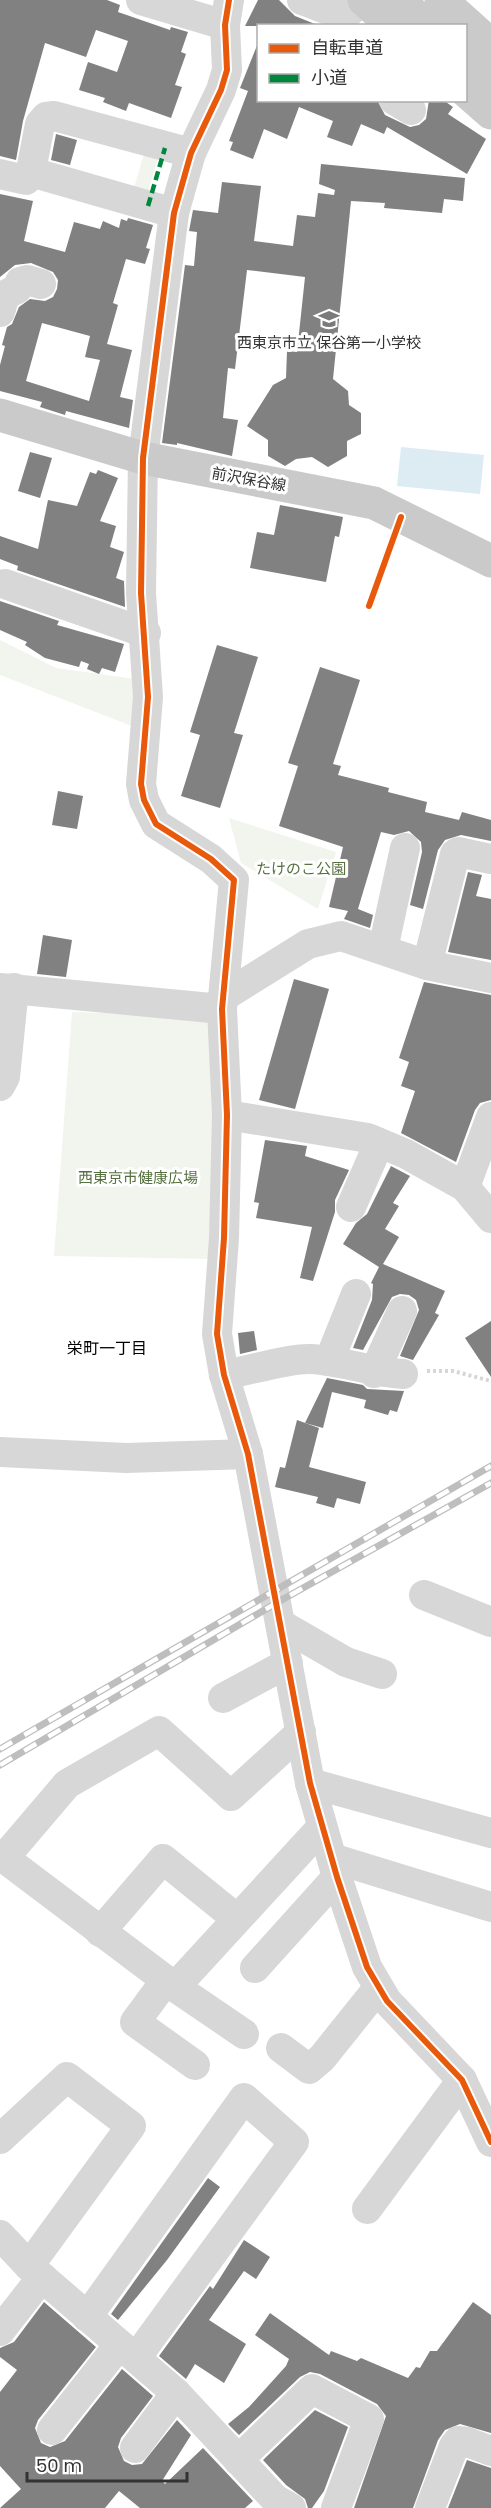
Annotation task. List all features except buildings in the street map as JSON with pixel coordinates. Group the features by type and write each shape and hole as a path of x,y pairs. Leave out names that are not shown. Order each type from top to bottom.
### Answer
{"main road":[{"path":"364,0 391,24"},
{"path":"398,0 425,24"},
{"path":"441,0 463,24"},
{"path":"473,35 491,65"},
{"path":"467,62 491,82"},
{"path":"467,93 491,114"},
{"name":"前沢保谷線","path":"0,415 143,458 374,503 491,561"}],"street":[{"path":"141,0 227,13 226,70 221,90 190,153 174,213 143,458 141,593 146,633 148,697 142,793 156,824 211,859 234,880 223,1003 227,1115 224,1238 217,1334 224,1375 248,1454 282,1625 310,1784 334,1868 367,1967 387,2001 462,2080 491,2142"},
{"path":"302,0 344,16 364,0"},
{"path":"0,174 26,180 31,172 40,124 46,117 54,116 190,153"},
{"path":"31,172 174,213"},
{"path":"0,312 5,295 17,289 23,280 41,284"},
{"path":"5,584 146,633"},
{"path":"383,949 405,848"},
{"path":"427,965 455,854 458,852 491,860"},
{"path":"0,1086 4,1077 7,988 223,1003 308,944 341,936 427,965 491,978"},
{"path":"227,1115 368,1138 406,1154 465,1187 491,1218"},
{"path":"465,1187 491,1117"},
{"path":"351,1207 379,1143"},
{"path":"329,1361 356,1294"},
{"path":"224,1375 308,1359 388,1373 402,1311"},
{"path":"0,1452 126,1458 248,1454"},
{"path":"424,1595 491,1622"},
{"path":"282,1625 346,1662 382,1674"},
{"path":"223,1698 288,1663"},
{"path":"244,2034 170,1984 2,1857 67,1784 159,1731 231,1796 301,1732"},
{"path":"310,1784 491,1833"},
{"path":"195,2066 135,2022 170,1984 237,1919 322,1827"},
{"path":"100,1932 163,1859 237,1919"},
{"path":"334,1868 491,1906"},
{"path":"255,1968 334,1868"},
{"path":"281,2048 309,2069 322,2058 378,1988"},
{"path":"0,2139 67,2077 131,2126 35,2271 0,2331"},
{"path":"367,2209 462,2080"},
{"path":"52,2430 128,2352 294,2142 244,2098 87,2317"},
{"path":"0,2235 35,2271 176,2393 275,2499 291,2508"},
{"path":"238,2460 312,2389 369,2419 336,2508"},
{"path":"135,2448 176,2393"},
{"path":"430,2508 458,2441 491,2451"}],"path":[{"path":"388,1373 453,1371 491,1381"}],"green space":[{"path":"144,154 158,158 145,202 131,198"},
{"path":"0,640 56,668 135,679 132,726 0,675"},
{"name":"たけのこ公園","path":"229,818 336,852 318,909 241,863"},
{"name":"西東京市健康広場","path":"72,1012 210,1017 215,1259 54,1256"}],"shaded area":[{"path":"401,447 484,455 480,494 397,486"}],"railway":[{"path":"0,1749 491,1466"},
{"path":"0,1765 278,1602 491,1483"}],"marked path":[{"path":"148,206 165,148"}],"cycle path":[{"path":"229,0 225,25 227,70 221,90 191,153 174,213 143,458 141,593 148,697 141,784 144,800 156,824 211,859 234,880 222,1009 227,1115 224,1238 217,1334 224,1375 248,1454 310,1783 337,1877 367,1967 387,2001 462,2080 491,2142"},
{"path":"369,606 401,517"}],"place":[{"name":"西東京市立 保谷第一小学校","path":"329,319"}],"district":[{"name":"栄町一丁目","path":"107,1348"}]}
